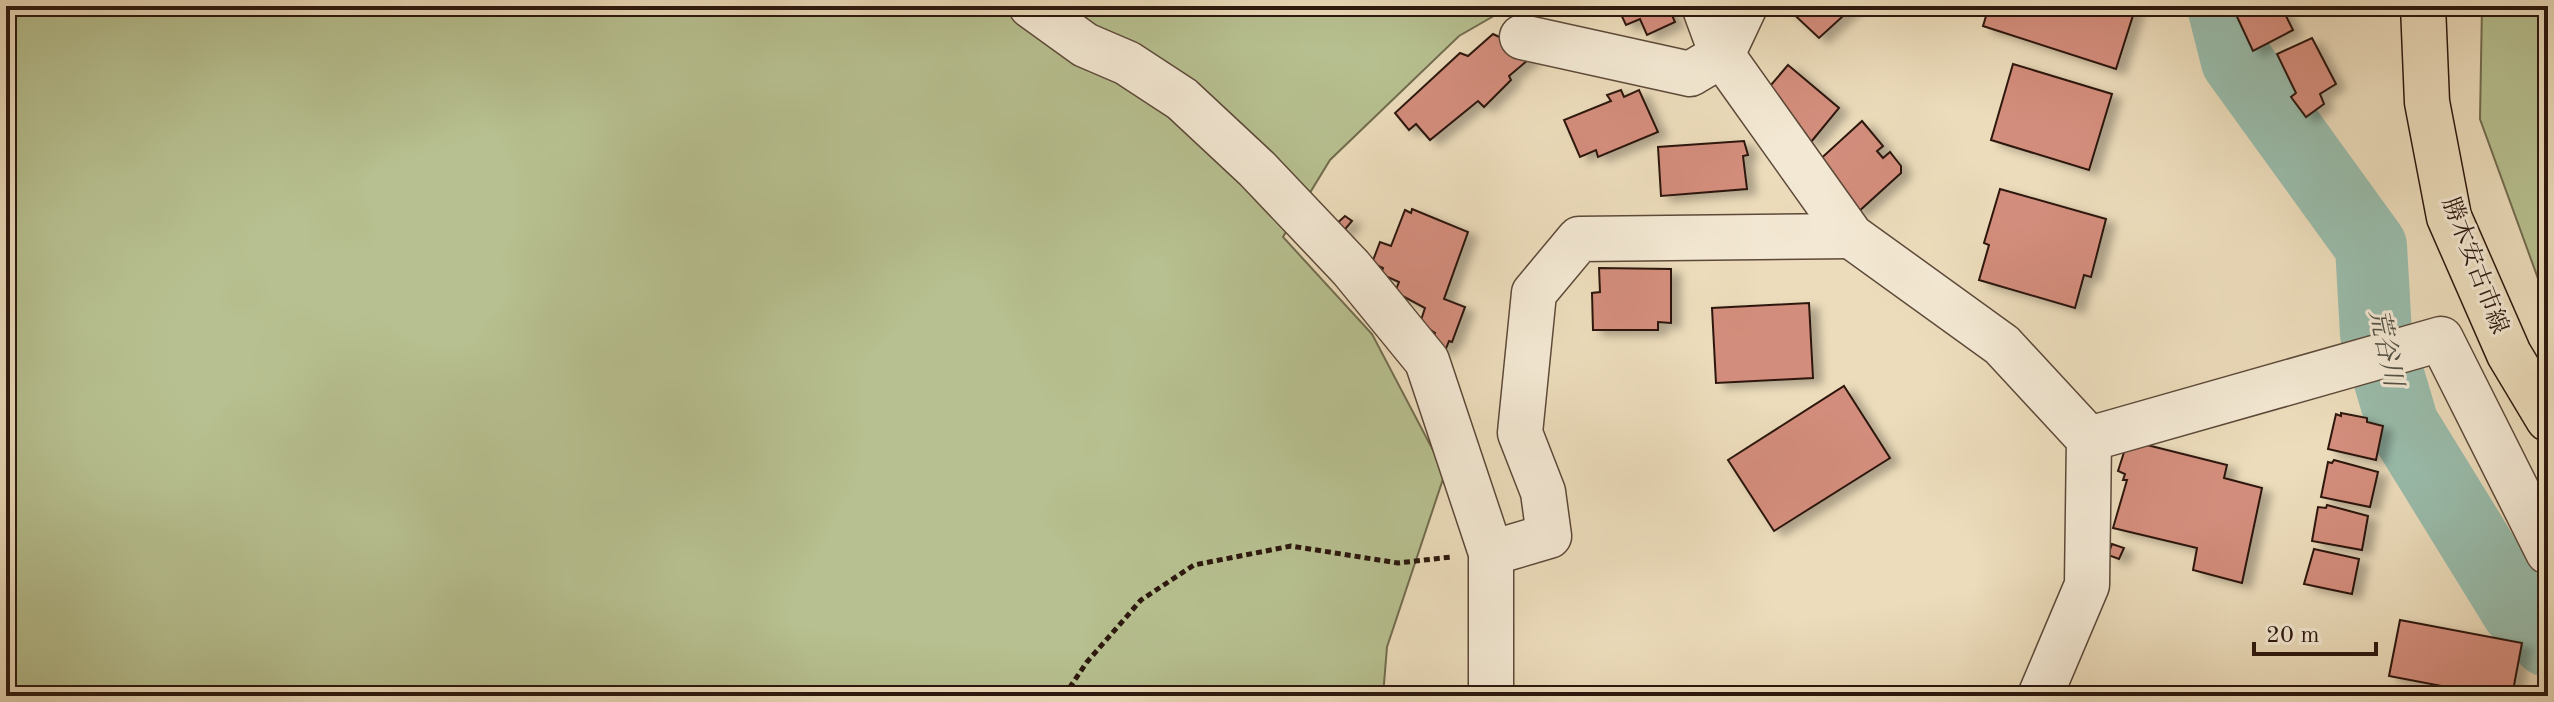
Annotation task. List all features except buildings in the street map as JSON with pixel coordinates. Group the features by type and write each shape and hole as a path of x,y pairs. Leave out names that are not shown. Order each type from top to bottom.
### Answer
{"main road":[{"name":"勝木安古市線","path":"2423,6 2427,102 2449,217 2509,354 2548,419"}],"street":[{"path":"1031,6 1085,45 1127,63 1182,99 1257,169 1351,268 1427,361 1491,553 1491,696"},
{"path":"1704,6 1722,55 1851,236 2002,345 2089,439 2087,585 2040,696"},
{"path":"1522,37 1690,74 1722,55 1745,6"},
{"path":"1491,553 1549,536 1543,492 1520,433 1534,293 1579,239 1851,236"},
{"path":"2089,439 2441,339 2548,552"}],"path":[{"path":"1064,696 1087,662 1141,600 1194,565 1291,546 1398,563 1491,553"}],"green space":[{"path":"6,6 1511,6 1459,36 1330,160 1283,237 1372,334 1445,473 1387,647 1383,696 6,696"},
{"path":"2482,6 2548,6 2548,306 2480,119"}],"waterway":[{"name":"荒谷川","path":"2223,6 2237,61 2371,246 2376,334 2403,425 2517,610 2548,641"}]}
